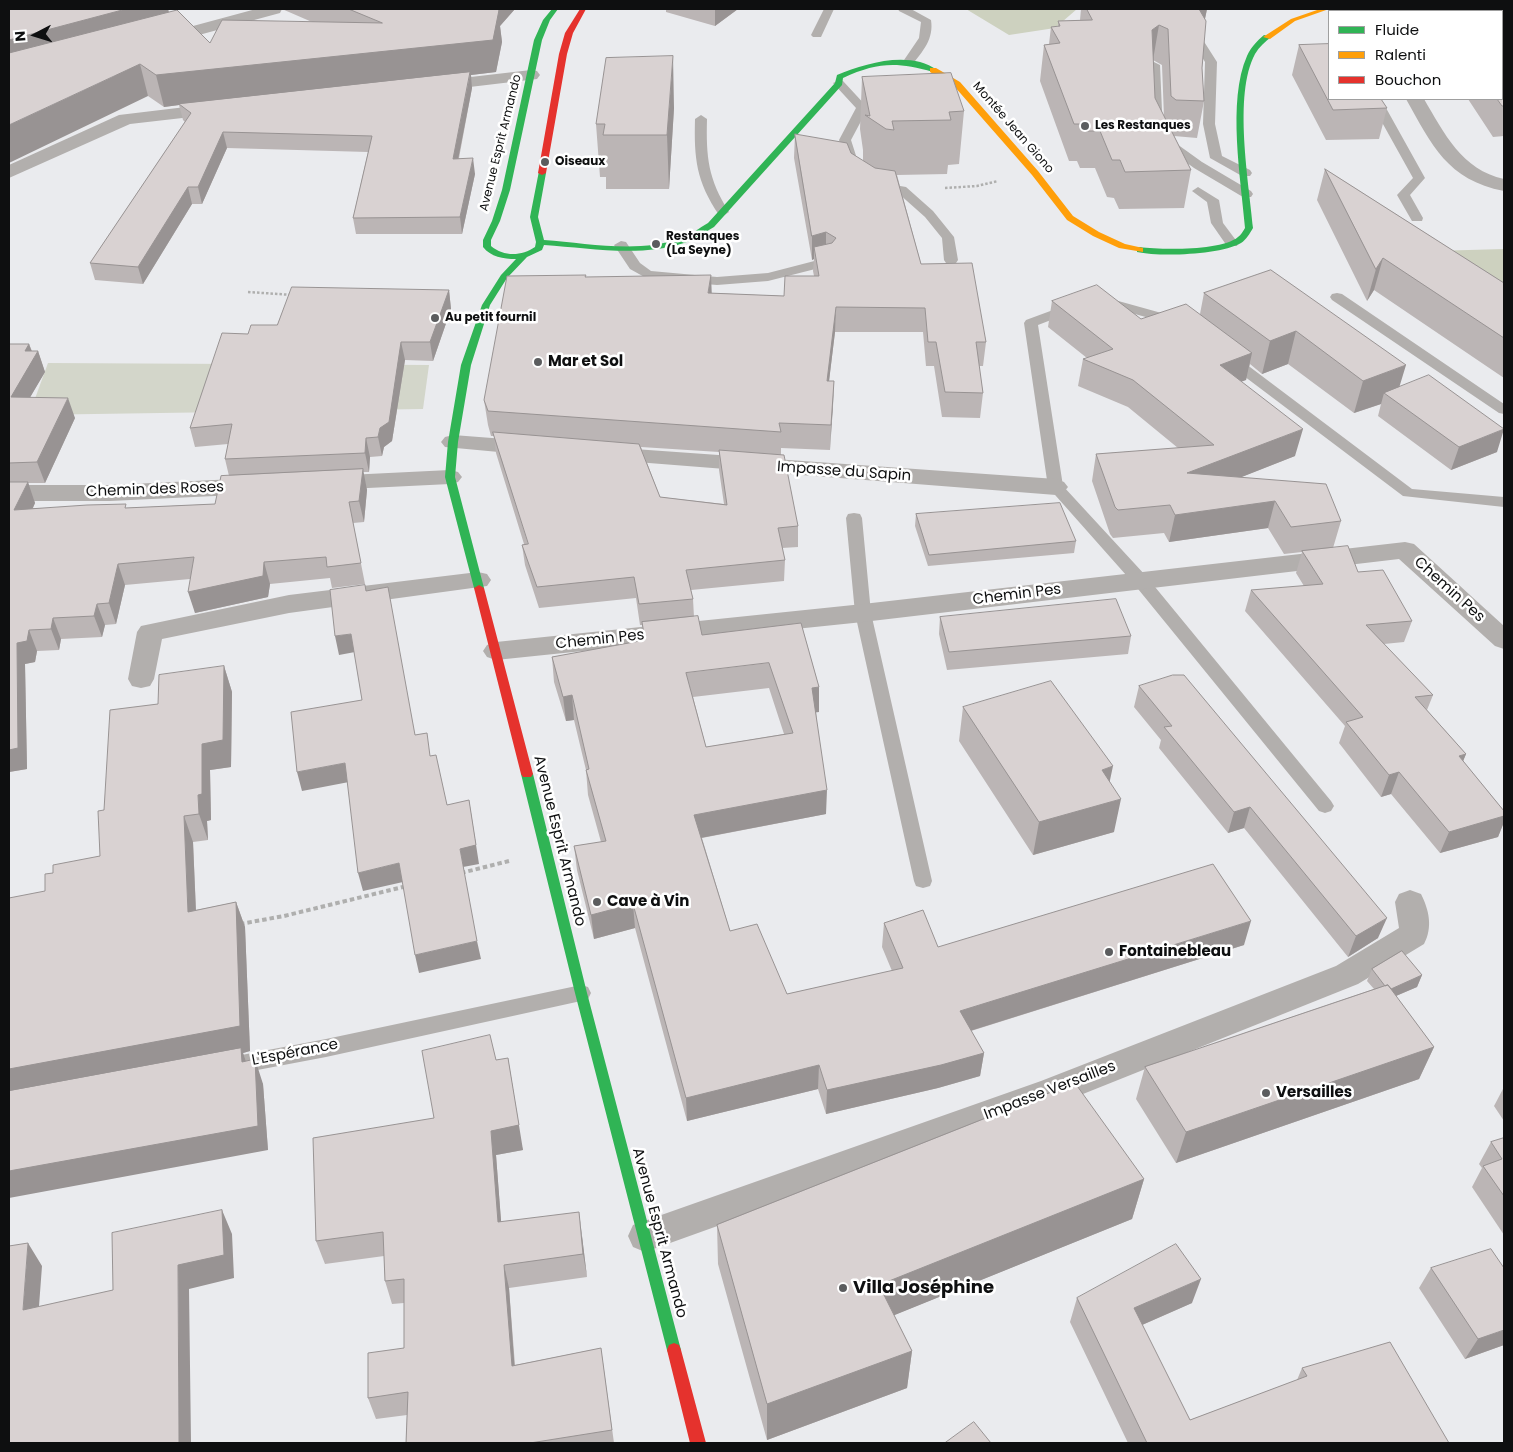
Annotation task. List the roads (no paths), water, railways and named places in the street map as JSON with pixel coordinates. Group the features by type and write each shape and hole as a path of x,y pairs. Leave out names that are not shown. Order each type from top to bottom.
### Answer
{"street":[{"path":"143,45 274,9"},
{"name":"Avenue Esprit Armando","path":"540,242 539,248 534,252 524,255 502,256 494,254 487,247 487,240 496,221 506,190 538,40 547,20 555,9"},
{"path":"540,242 534,216 563,54 569,34 582,9"},
{"path":"1232,243 1239,241 1249,228 1241,101 1242,79 1248,58 1261,41 1278,28 1296,19 1326,9"},
{"name":"Montée Jean Giono","path":"540,242 621,245 680,241 711,225 839,83 840,78 855,68 875,63 908,63 929,67 947,76 957,84 1035,173 1070,218 1096,234 1122,246 1145,252 1172,252 1215,248 1232,243"},
{"path":"422,87 531,75"},
{"path":"1416,100 1446,151 1459,165 1473,176 1494,184 1504,185"},
{"path":"9,172 126,119 234,108"},
{"name":"Avenue Esprit Armando","path":"524,255 504,277 486,305 466,365 453,442 450,477 478,580 581,993 698,1443"},
{"path":"453,442 551,450"},
{"name":"Impasse du Sapin","path":"581,452 1056,487"},
{"path":"304,484 450,477"},
{"name":"Chemin des Roses","path":"9,493 110,493 275,485"},
{"name":"Chemin Pes","path":"496,651 863,613 1405,550 1504,640"},
{"path":"141,679 150,632 289,604 478,580"},
{"name":"Impasse Versailles","path":"645,1236 1051,1092 1347,975 1413,935 1415,924 1410,902"}],"lane":[{"path":"817,35 829,9"},
{"path":"903,9 926,20 928,30 920,48 908,63"},
{"path":"1199,42 1211,62 1209,124 1216,158 1246,173"},
{"path":"1154,65 1157,136 1198,165 1247,194"},
{"path":"839,83 862,108 845,140 855,172 879,187 902,190 929,214 948,238 951,260"},
{"path":"1376,100 1419,178 1404,194 1417,218"},
{"path":"701,119 700,165 710,194 723,212"},
{"path":"1198,191 1214,200 1217,223 1232,243"},
{"path":"621,245 635,266 648,275 717,281 760,278 826,262"},
{"path":"1337,297 1504,410"},
{"path":"1191,329 1183,323 1094,298 1031,323 1056,487 1140,580 1325,806"},
{"path":"1214,347 1408,493 1504,502"},
{"path":"854,518 863,613 923,881"},
{"name":"L'Espérance","path":"211,1069 326,1048 581,993"}],"place":[{"name":"Les Restanques","path":"1085,126"},
{"name":"Oiseaux","path":"545,162"},
{"name":"Restanques (La Seyne)","path":"656,244"},
{"name":"Au petit fournil","path":"435,318"},
{"name":"Mar et Sol","path":"538,362"},
{"name":"Cave à Vin","path":"597,902"},
{"name":"Fontainebleau","path":"1109,952"},
{"name":"Versailles","path":"1266,1093"},
{"name":"Villa Joséphine","path":"843,1288"}]}
